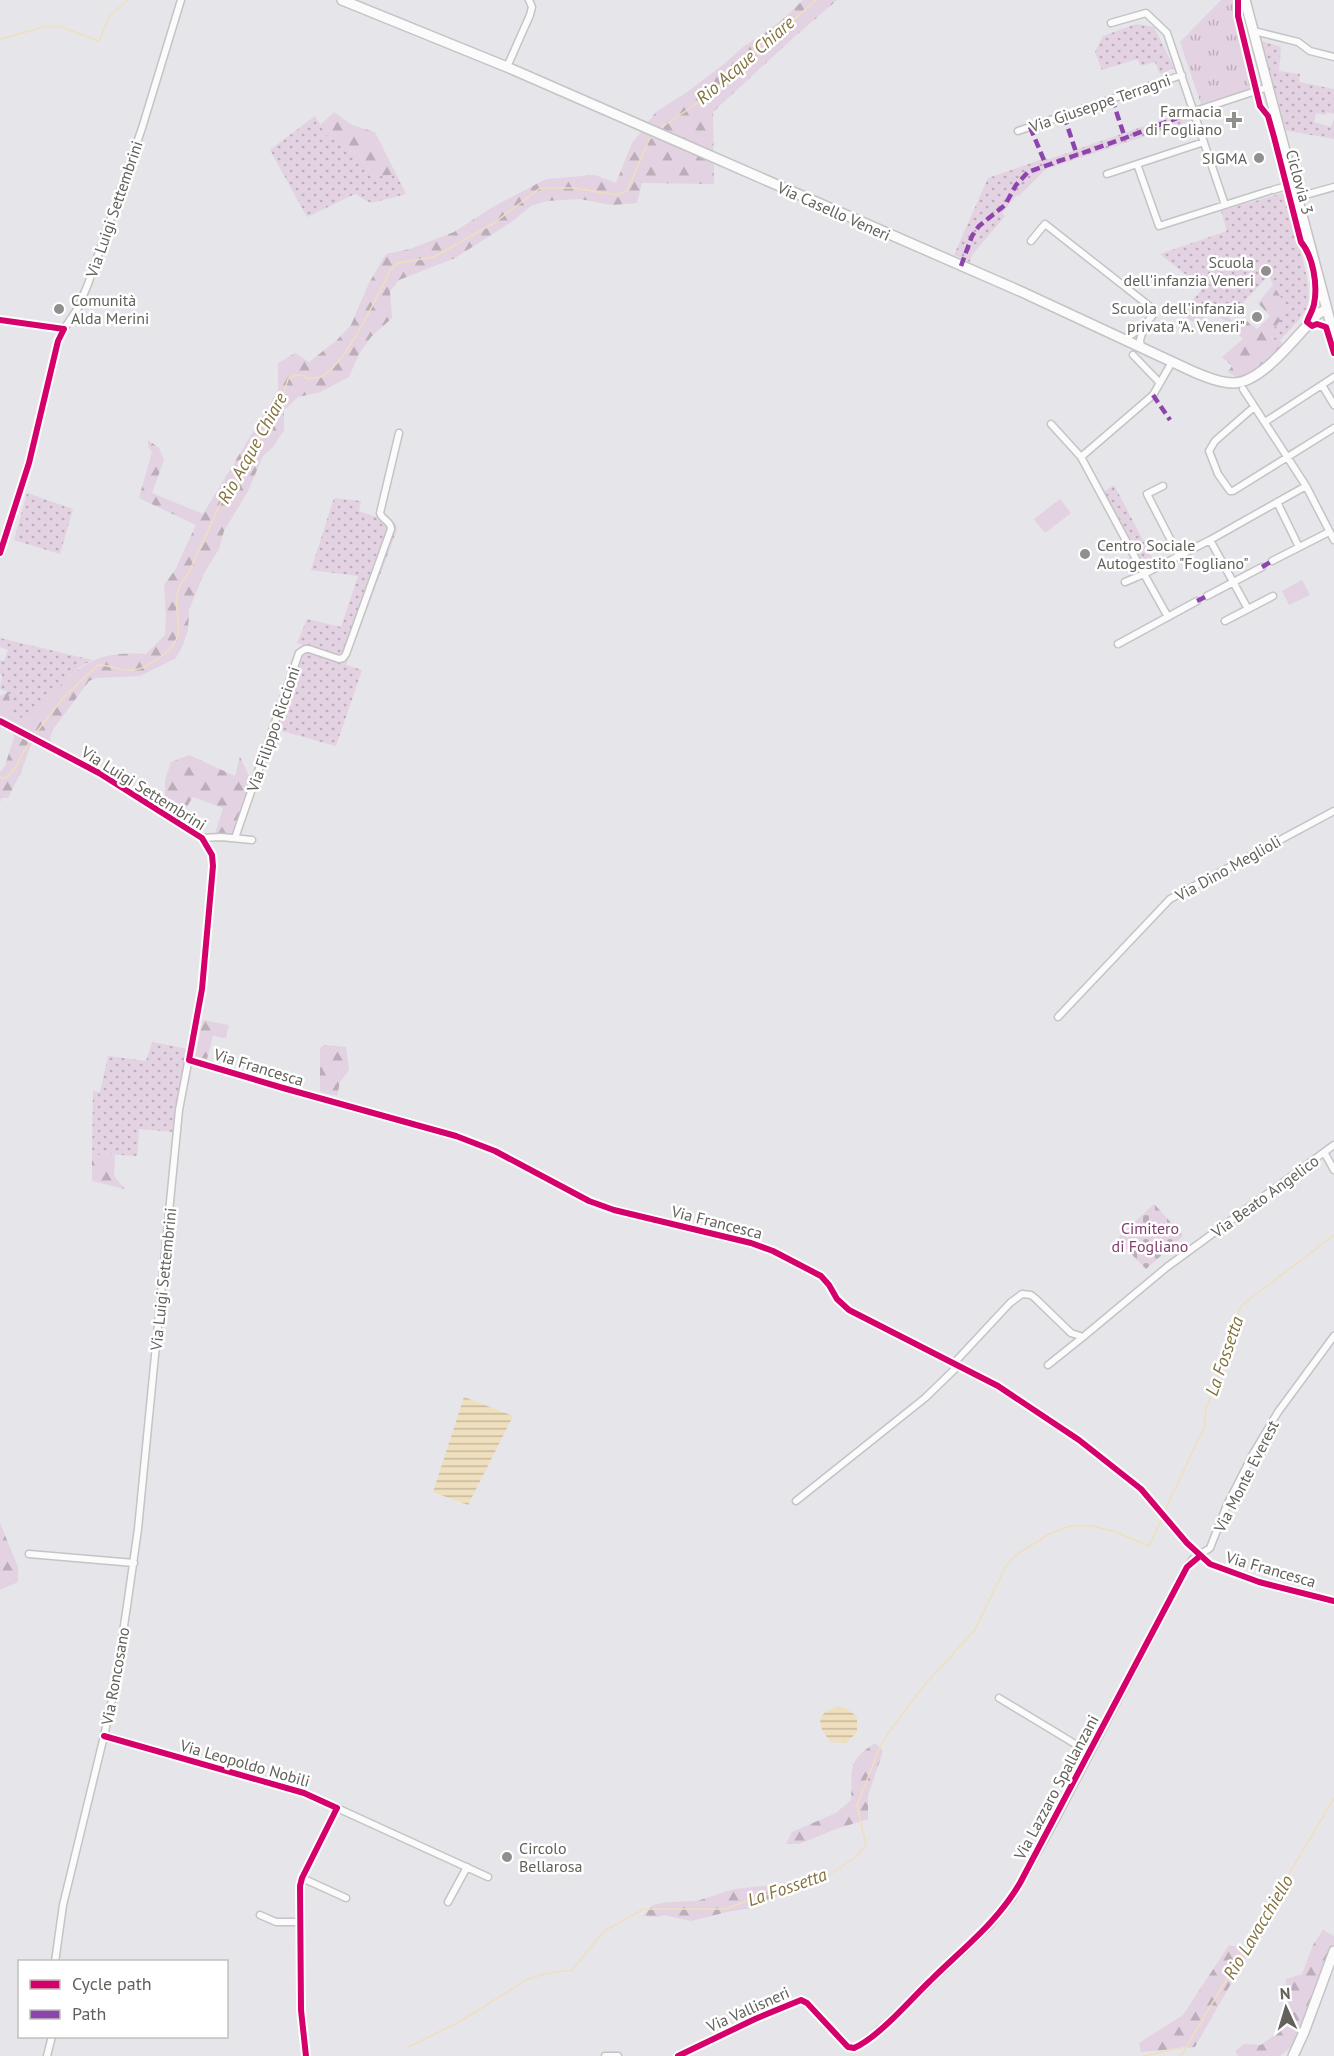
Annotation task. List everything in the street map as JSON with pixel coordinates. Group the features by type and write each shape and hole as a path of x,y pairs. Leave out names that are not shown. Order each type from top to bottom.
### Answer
{"street":[{"name":"Via Luigi Settembrini","path":"0,553 29,463 56,353 64,329 78,308 88,284 142,128 181,0"},
{"name":"Via Casello Veneri","path":"342,0 507,67 1219,381 1234,383 1247,381 1256,376 1311,322 1328,314"},
{"path":"507,67 530,15 532,7 529,0"},
{"path":"1245,0 1334,336"},
{"name":"Via Giuseppe Terragni","path":"1111,23 1140,14 1149,15 1167,33 1225,205"},
{"path":"1254,33 1298,42 1310,51 1334,57"},
{"name":"Via Giuseppe Terragni","path":"1018,131 1182,75"},
{"path":"1195,111 1268,87"},
{"path":"1107,174 1204,142"},
{"path":"1137,164 1159,226 1294,184"},
{"path":"1298,197 1334,187"},
{"path":"1030,241 1046,224 1152,308 1152,315 1144,325 1125,339"},
{"path":"0,320 64,329"},
{"path":"1142,347 1140,340 1144,325"},
{"path":"1133,355 1160,383"},
{"path":"1081,457 1152,395 1172,362"},
{"path":"1265,423 1334,377"},
{"path":"1322,385 1334,405"},
{"path":"1243,389 1305,486 1334,540"},
{"path":"1254,407 1215,441 1209,452 1218,474 1230,491 1334,428"},
{"path":"1051,424 1081,457 1168,617"},
{"name":"Via Filippo Riccioni","path":"235,837 299,653 309,649 339,659 346,654 391,529 380,513 399,433"},
{"path":"1163,486 1147,494 1179,556"},
{"path":"1125,582 1210,540 1305,486"},
{"path":"1277,502 1299,547"},
{"path":"1272,561 1329,532"},
{"path":"1210,540 1248,609"},
{"path":"1206,596 1262,567"},
{"path":"1225,621 1273,596"},
{"path":"1118,644 1197,601"},
{"name":"Via Luigi Settembrini","path":"0,721 99,773 202,838 212,855 213,866 202,989 179,1110 134,1563"},
{"name":"Via Dino Meglioli","path":"1058,1017 1170,899 1334,811"},
{"path":"202,838 235,837 252,840"},
{"name":"Via Francesca","path":"189,1060 464,1138 495,1151 589,1201 614,1210 751,1243 773,1251 821,1276 837,1299 849,1310 957,1363 1038,1411 1111,1464 1141,1489 1200,1556 1210,1564 1231,1573 1334,1601"},
{"name":"Via Beato Angelico","path":"1048,1365 1167,1267 1334,1145"},
{"path":"1324,1152 1334,1170"},
{"path":"796,1501 922,1400 1010,1303 1022,1293 1036,1299 1071,1333 1083,1337"},
{"name":"Via Monte Everest","path":"1200,1556 1210,1548 1227,1505 1278,1412 1334,1336"},
{"path":"29,1554 134,1563"},
{"name":"Via Lazzaro Spallanzani","path":"904,2006 990,1925 1012,1898 1187,1567 1200,1556"},
{"name":"Via Roncosano","path":"56,1960 63,1905 115,1686 134,1563"},
{"path":"999,1698 1090,1753"},
{"name":"Via Leopoldo Nobili","path":"104,1736 304,1793 488,1876"},
{"path":"306,2056 301,2010 300,1886 337,1808"},
{"path":"448,1902 467,1867"},
{"path":"302,1878 346,1898"},
{"path":"260,1915 276,1922 300,1922"},
{"path":"1293,2056 1334,1951"},
{"name":"Via Vallisneri","path":"678,2056 801,2000 807,2003 848,2047 854,2048 864,2043 904,2006"},
{"path":"47,2056 52,2038"},
{"path":"605,2056 618,2056"}],"green space":[{"path":"803,0 837,0 713,112 714,184 642,183 637,203 611,205 580,199 547,201 531,206 510,223 455,258 399,280 390,291 392,318 371,337 359,354 349,377 320,392 298,397 284,410 284,430 273,447 263,456 247,493 224,531 219,549 203,575 189,610 188,630 176,658 140,676 97,678 89,681 54,728 50,737 51,741 41,738 31,745 8,798 1,798 0,803 0,772 5,766 14,737 12,731 0,724 0,696 8,692 13,714 24,719 33,714 70,676 82,667 108,656 146,654 165,635 164,585 175,570 196,525 139,498 152,452 148,446 148,440 159,448 164,460 152,493 203,514 278,391 278,363 295,353 309,362 336,341 351,325 369,283 386,254 410,249 454,232 491,208 546,179 595,175 616,183 632,143 642,131 691,151 693,143 648,122 656,112 690,90 743,47 781,21"},
{"path":"1221,0 1238,0 1238,16 1255,87 1201,104 1180,42"},
{"path":"1136,24 1154,27 1174,68 1160,74 1155,62 1141,66 1137,59 1102,70 1095,52 1103,36"},
{"path":"1259,40 1281,47 1279,71 1300,74 1299,82 1334,89 1334,114 1316,113 1314,122 1331,127 1334,119 1334,139 1283,130"},
{"path":"1190,110 1194,120 1046,169 1019,196 1017,195 1002,213 1005,216 972,255 970,262 954,255 988,178"},
{"path":"334,112 352,125 375,132 396,174 374,177 358,155 327,136 320,125"},
{"path":"315,116 327,136 358,155 374,177 396,174 406,194 371,203 355,194 307,217 270,150"},
{"path":"1283,193 1300,249 1309,293 1306,308 1296,323 1280,341 1272,339 1270,333 1273,285 1269,275 1226,321 1210,311 1197,324 1181,314 1203,288 1160,254 1227,231 1221,211"},
{"path":"1273,285 1289,310 1270,333 1272,339 1285,345 1255,374 1238,379 1228,372 1232,366 1222,357 1243,339 1226,321 1229,318 1240,328 1247,321 1257,329 1270,316 1258,303"},
{"path":"1114,485 1155,563 1142,569 1101,494"},
{"path":"27,493 73,509 60,554 14,540"},
{"path":"334,498 361,501 359,511 396,524 397,530 346,665 362,670 336,746 278,730 306,646 297,643 307,619 341,627 358,576 311,570"},
{"path":"1060,499 1071,513 1045,533 1034,519"},
{"path":"1302,580 1310,595 1289,605 1282,591"},
{"path":"0,638 92,660 78,668 33,714 24,719 13,714 8,692 0,689 2,675 0,674 0,660 4,661 8,650 0,647"},
{"path":"189,755 235,776 240,757 252,782 234,835 215,834 223,808 193,797 184,811 171,809 165,804 165,780 171,762"},
{"path":"203,1020 229,1025 226,1038 213,1036 207,1059 195,1056"},
{"path":"152,1042 188,1049 178,1093 174,1132 139,1129 137,1156 105,1154 92,1156 93,1091 100,1092 108,1056 146,1061"},
{"path":"325,1045 346,1047 349,1070 340,1082 337,1096 320,1092 320,1048"},
{"path":"115,1155 114,1176 125,1189 92,1181 92,1156"},
{"name":"Cimitero di Fogliano","path":"1154,1204 1183,1236 1146,1269 1117,1239"},
{"path":"0,1523 18,1567 18,1582 0,1590"},
{"path":"875,1743 883,1751 868,1796 868,1819 799,1844 786,1844 792,1832 836,1813 851,1800 855,1761"},
{"path":"823,1880 769,1899 752,1908 691,1921 664,1915 643,1916 653,1905 667,1902 697,1901 734,1889"},
{"path":"1323,1930 1334,1936 1334,1944 1328,1955 1304,2026 1291,2047 1280,2056 1238,2056 1235,2051 1244,2044 1261,2045 1285,2027 1286,1979 1302,1974 1313,1945"},
{"path":"1229,1945 1250,1950 1195,2047 1141,2052 1139,2043 1183,2015"}],"shaded area":[{"path":"464,1397 513,1416 468,1505 433,1492"},
{"path":"838,1707 846,1708 857,1717 857,1732 846,1743 831,1742 823,1731 820,1721 825,1713"}],"waterway":[{"path":"0,39 44,27 61,27 99,41 110,15 128,0"},
{"name":"Rio Acque Chiare","path":"659,129 714,92 741,60 781,31 816,0"},
{"name":"Rio Acque Chiare","path":"34,735 65,696 98,665 125,670 137,669 153,662 171,648 177,638 179,628 177,598 180,586 188,574 222,500 280,405 288,379 296,375 307,379 321,377 331,370 351,344 391,269 398,263 434,257 494,223 540,188 574,188 616,195 627,191 649,140 654,135"},
{"name":"Rio Acque Chiare","path":"0,778 6,778 15,768 31,739"},
{"name":"La Fossetta","path":"1164,1512 1204,1428 1206,1409 1217,1379 1225,1344 1242,1305 1334,1235"},
{"name":"La Fossetta","path":"408,2047 461,2021 526,1980 544,1974 572,1970 604,1931 644,1909 725,1909 761,1896 806,1885 832,1873 857,1856 866,1845 857,1805 882,1742 921,1689 974,1631 1007,1564 1019,1553 1051,1533 1071,1526 1092,1526 1116,1532 1149,1546 1162,1518"},
{"name":"Rio Lavacchiello","path":"1181,2056 1334,1798"},
{"path":"1144,2056 1184,2047"}],"marked path":[{"path":"1112,99 1125,138"},
{"path":"961,266 972,236 979,226 1005,205 1016,185 1028,172 1195,111"},
{"path":"1064,116 1077,155"},
{"path":"1030,127 1046,165"},
{"path":"1153,395 1170,420"},
{"path":"1262,567 1272,561"},
{"path":"1197,601 1207,596"}],"cycle path":[{"name":"Ciclovia 3","path":"1238,0 1238,16 1260,106 1268,116 1301,242 1309,255 1314,271 1315,296 1307,322 1312,326 1317,324 1326,327 1334,353"},
{"path":"0,320 64,329 58,341 29,463 0,553"},
{"path":"0,721 99,773 202,838 212,855 213,866 202,989 189,1060 456,1136 495,1151 589,1201 614,1210 751,1243 773,1251 821,1276 837,1299 849,1310 998,1386 1079,1440 1141,1489 1187,1543 1210,1564 1259,1582 1334,1601"},
{"path":"678,2056 801,2000 807,2003 848,2047 854,2048 864,2043 894,2018 978,1935 1011,1897 1187,1567 1200,1556"},
{"path":"104,1736 304,1793 337,1808 300,1886 301,2010 306,2056"}],"place":[{"name":"Farmacia di Fogliano","path":"1234,120"},
{"name":"SIGMA","path":"1259,158"},
{"name":"Scuola dell'infanzia Veneri","path":"1266,271"},
{"name":"Comunità Alda Merini","path":"59,309"},
{"name":"Scuola dell'infanzia privata \"A. Veneri\"","path":"1257,317"},
{"name":"Centro Sociale Autogestito \"Fogliano\"","path":"1085,554"},
{"name":"Circolo Bellarosa","path":"507,1857"}]}
